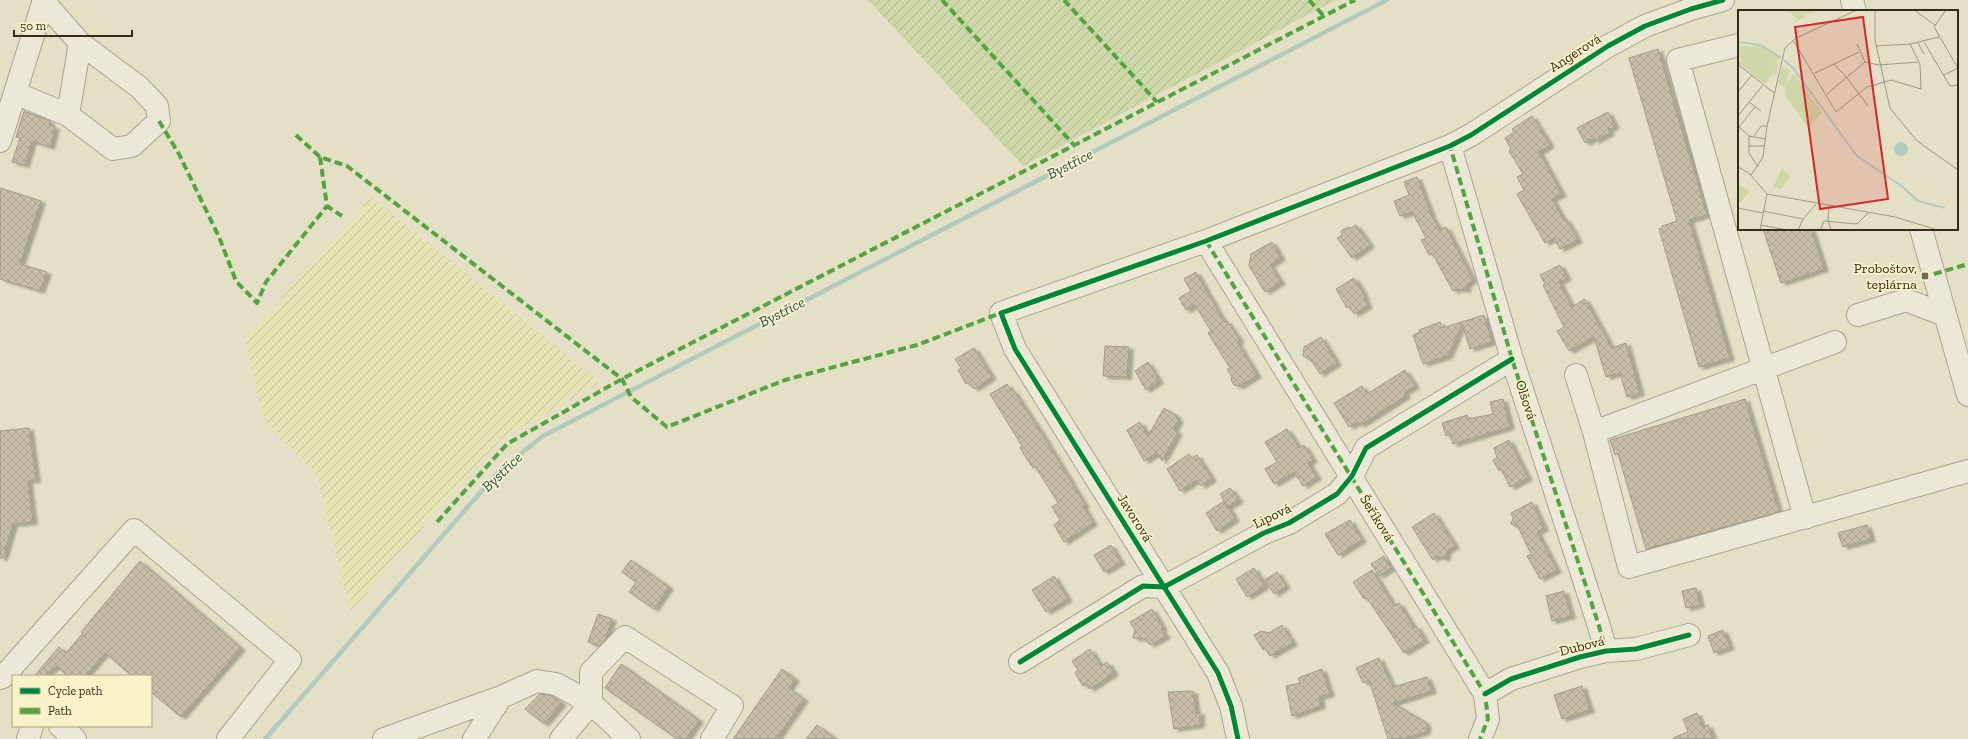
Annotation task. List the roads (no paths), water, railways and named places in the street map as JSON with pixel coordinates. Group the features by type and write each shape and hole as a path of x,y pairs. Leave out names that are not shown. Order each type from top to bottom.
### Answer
{"street":[{"path":"9,99 68,115 113,149 132,146 159,122 157,106 144,91 80,43 44,0"},
{"path":"0,141 9,99 44,0"},
{"name":"Angerová","path":"1001,313 1206,241 1450,146 1614,43 1645,26 1691,9 1723,0"},
{"path":"1852,0 1855,10"},
{"path":"68,115 80,43"},
{"path":"1738,45 1678,60 1805,518"},
{"name":"Olšová","path":"1450,146 1512,359 1606,651"},
{"path":"1921,230 1968,395"},
{"name":"Šeříková","path":"1206,241 1485,694 1488,718 1480,739"},
{"path":"1858,315 1906,300 1945,315"},
{"name":"Javorová","path":"1001,313 1015,349 1218,673 1232,706 1238,739"},
{"path":"1594,432 1835,342"},
{"name":"Lipová","path":"1164,587 1264,533 1289,523 1337,494 1352,476 1366,448 1512,359"},
{"path":"1576,375 1594,432 1629,568 1968,471"},
{"path":"4,679 134,530 290,660 228,739"},
{"path":"1020,662 1144,586 1164,587"},
{"name":"Dubová","path":"1485,694 1511,679 1580,657 1606,651 1636,649 1689,635"},
{"path":"561,739 591,703 590,672 625,637 732,706 712,739"},
{"path":"384,739 501,697 537,681 556,684 591,703 629,739"},
{"path":"474,739 501,697"},
{"path":"28,739 32,727"},
{"path":"61,727 75,739"}],"waterway":[{"name":"Bystřice","path":"265,739 501,469 543,436 1387,0"}],"place":[{"name":"Proboštov, teplárna","path":"1925,276"}]}
